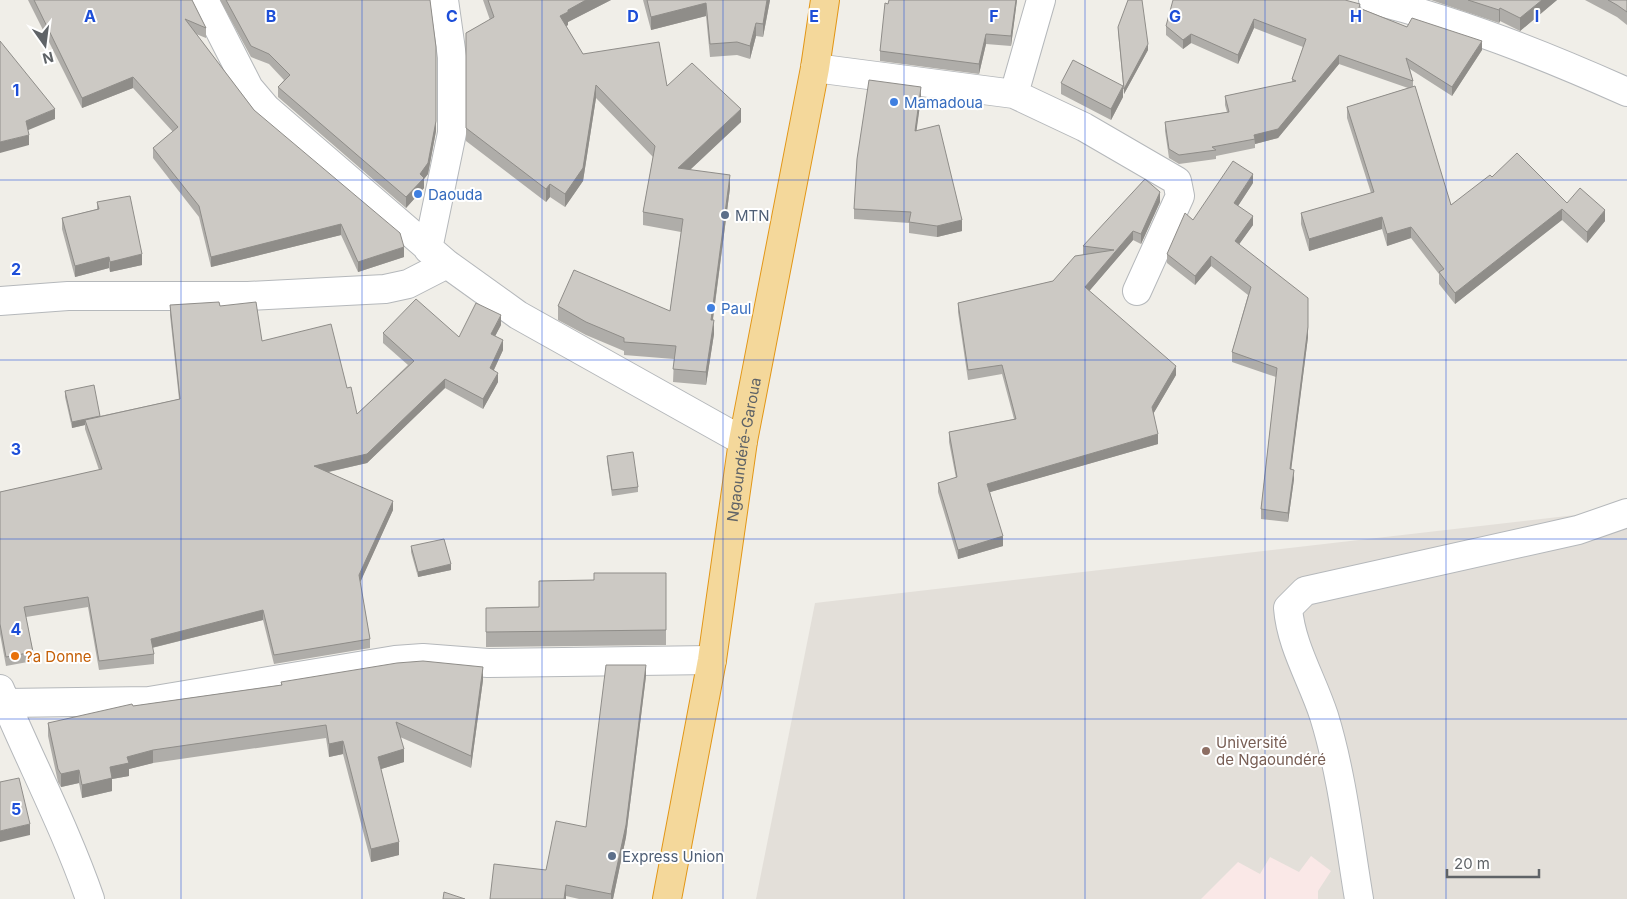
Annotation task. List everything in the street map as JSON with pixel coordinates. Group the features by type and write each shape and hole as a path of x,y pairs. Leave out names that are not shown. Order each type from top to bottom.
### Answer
{"highway":[{"name":"Ngaoundéré-Garoua","path":"667,899 712,660 743,441 815,68 825,0"}],"street":[{"path":"204,0 249,88 266,108 437,256 518,315 743,441"},
{"path":"0,302 68,296 248,296 385,290 408,284 437,256 452,133 452,57 444,0"},
{"path":"1014,94 1041,0"},
{"path":"1373,0 1420,12 1537,52 1627,92"},
{"path":"815,68 1014,94 1084,127 1176,181 1180,196 1137,291"},
{"path":"1359,899 1338,781 1324,716 1290,628 1288,608 1305,591 1578,530 1627,513"},
{"path":"90,899 76,857 30,760 3,696 149,700 395,660 423,658 488,663 712,660"}],"shaded area":[{"name":"Université de Ngaoundéré","path":"1627,509 1627,899 756,899 815,603"},
{"path":"1311,856 1331,871 1318,891 1318,899 1201,899 1238,862 1260,874 1270,857 1299,872"}],"building":[{"path":"34,0 192,0 206,28 185,19 254,110 400,233 404,247 358,262 341,224 211,257 199,206 153,148 178,127 133,77 82,98"},
{"path":"226,0 430,0 436,47 436,121 428,163 420,174 424,178 406,197 278,87 290,75 269,54 251,46"},
{"path":"488,0 586,0 560,16 583,54 659,42 667,86 692,63 741,109 678,168 730,175 711,320 714,320 706,372 673,369 676,346 624,342 624,338 586,322 558,306 574,270 670,311 683,219 643,212 655,146 596,85 583,168 565,194 550,184 546,189 466,128 466,33 494,17"},
{"path":"647,0 767,0 763,24 756,23 750,46 737,42 710,44 706,3 651,17"},
{"path":"889,0 1016,0 1011,36 986,34 979,64 880,51 885,3 888,4"},
{"path":"1128,0 1142,0 1148,44 1124,89 1118,27"},
{"path":"1173,0 1345,0 1360,4 1359,8 1407,27 1412,18 1482,41 1452,87 1406,58 1413,81 1339,55 1278,129 1254,135 1255,139 1212,147 1216,150 1179,155 1169,149 1165,122 1229,112 1225,96 1296,81 1292,79 1306,39 1254,19 1238,55 1191,34 1183,40 1166,26"},
{"path":"1468,0 1542,0 1520,18 1500,8 1499,10"},
{"path":"1608,0 1627,0 1627,12 1617,5"},
{"path":"0,41 55,109 26,121 29,135 0,142"},
{"path":"1073,60 1123,86 1111,109 1061,83"},
{"path":"869,80 921,87 915,131 939,125 962,220 937,226 909,222 911,212 854,209 857,159"},
{"path":"1415,86 1451,205 1490,175 1492,177 1517,153 1567,203 1580,188 1605,210 1587,232 1562,209 1455,293 1439,272 1444,269 1411,227 1387,234 1382,217 1309,239 1301,213 1374,192 1347,107"},
{"path":"1233,161 1253,174 1234,203 1253,216 1235,241 1308,298 1308,327 1290,469 1294,470 1288,513 1261,509 1277,368 1232,352 1251,287 1211,256 1195,276 1167,254 1185,213 1193,220"},
{"path":"1145,179 1160,192 1141,234 1133,231 1085,287 1176,366 1152,407 1158,434 987,484 1003,536 958,550 938,483 957,477 949,432 1016,419 1002,365 968,370 958,303 1053,281 1075,256 1114,250 1083,246"},
{"path":"130,196 142,254 110,262 109,257 75,266 62,218 99,209 97,202"},
{"path":"416,299 459,337 476,303 501,315 491,334 503,340 490,368 498,373 483,399 445,379 367,454 314,466 393,501 359,575 370,639 274,655 263,610 151,639 154,654 99,661 88,597 24,607 33,652 6,657 0,624 0,492 102,469 85,420 180,399 170,305 219,302 220,306 256,302 262,341 331,324 347,388 351,387 357,414 414,361 383,333"},
{"path":"94,385 100,416 72,422 65,391"},
{"path":"633,452 638,487 612,490 607,456"},
{"path":"444,539 451,564 418,572 411,546"},
{"path":"594,573 666,573 666,630 486,632 486,608 539,607 539,581 594,580"},
{"path":"423,661 483,667 471,756 396,722 404,749 378,757 399,842 371,849 343,741 329,744 326,725 153,750 127,757 129,763 110,767 112,778 82,785 79,770 61,774 58,769 48,723 132,704 133,706 282,685 281,682 397,663"},
{"path":"606,665 646,665 626,825 611,894 566,885 564,899 490,899 494,864 546,870 556,821 586,827"},
{"path":"19,778 30,824 0,831 0,782"},
{"path":"444,892 465,899 443,899"}],"place":[{"name":"Mamadoua","path":"894,102"},
{"name":"Daouda","path":"418,194"},
{"name":"MTN","path":"725,215"},
{"name":"Paul","path":"711,308"},
{"name":"?a Donne","path":"15,656"},
{"name":"Université de Ngaoundéré","path":"1206,751"},
{"name":"Express Union","path":"612,856"}]}
